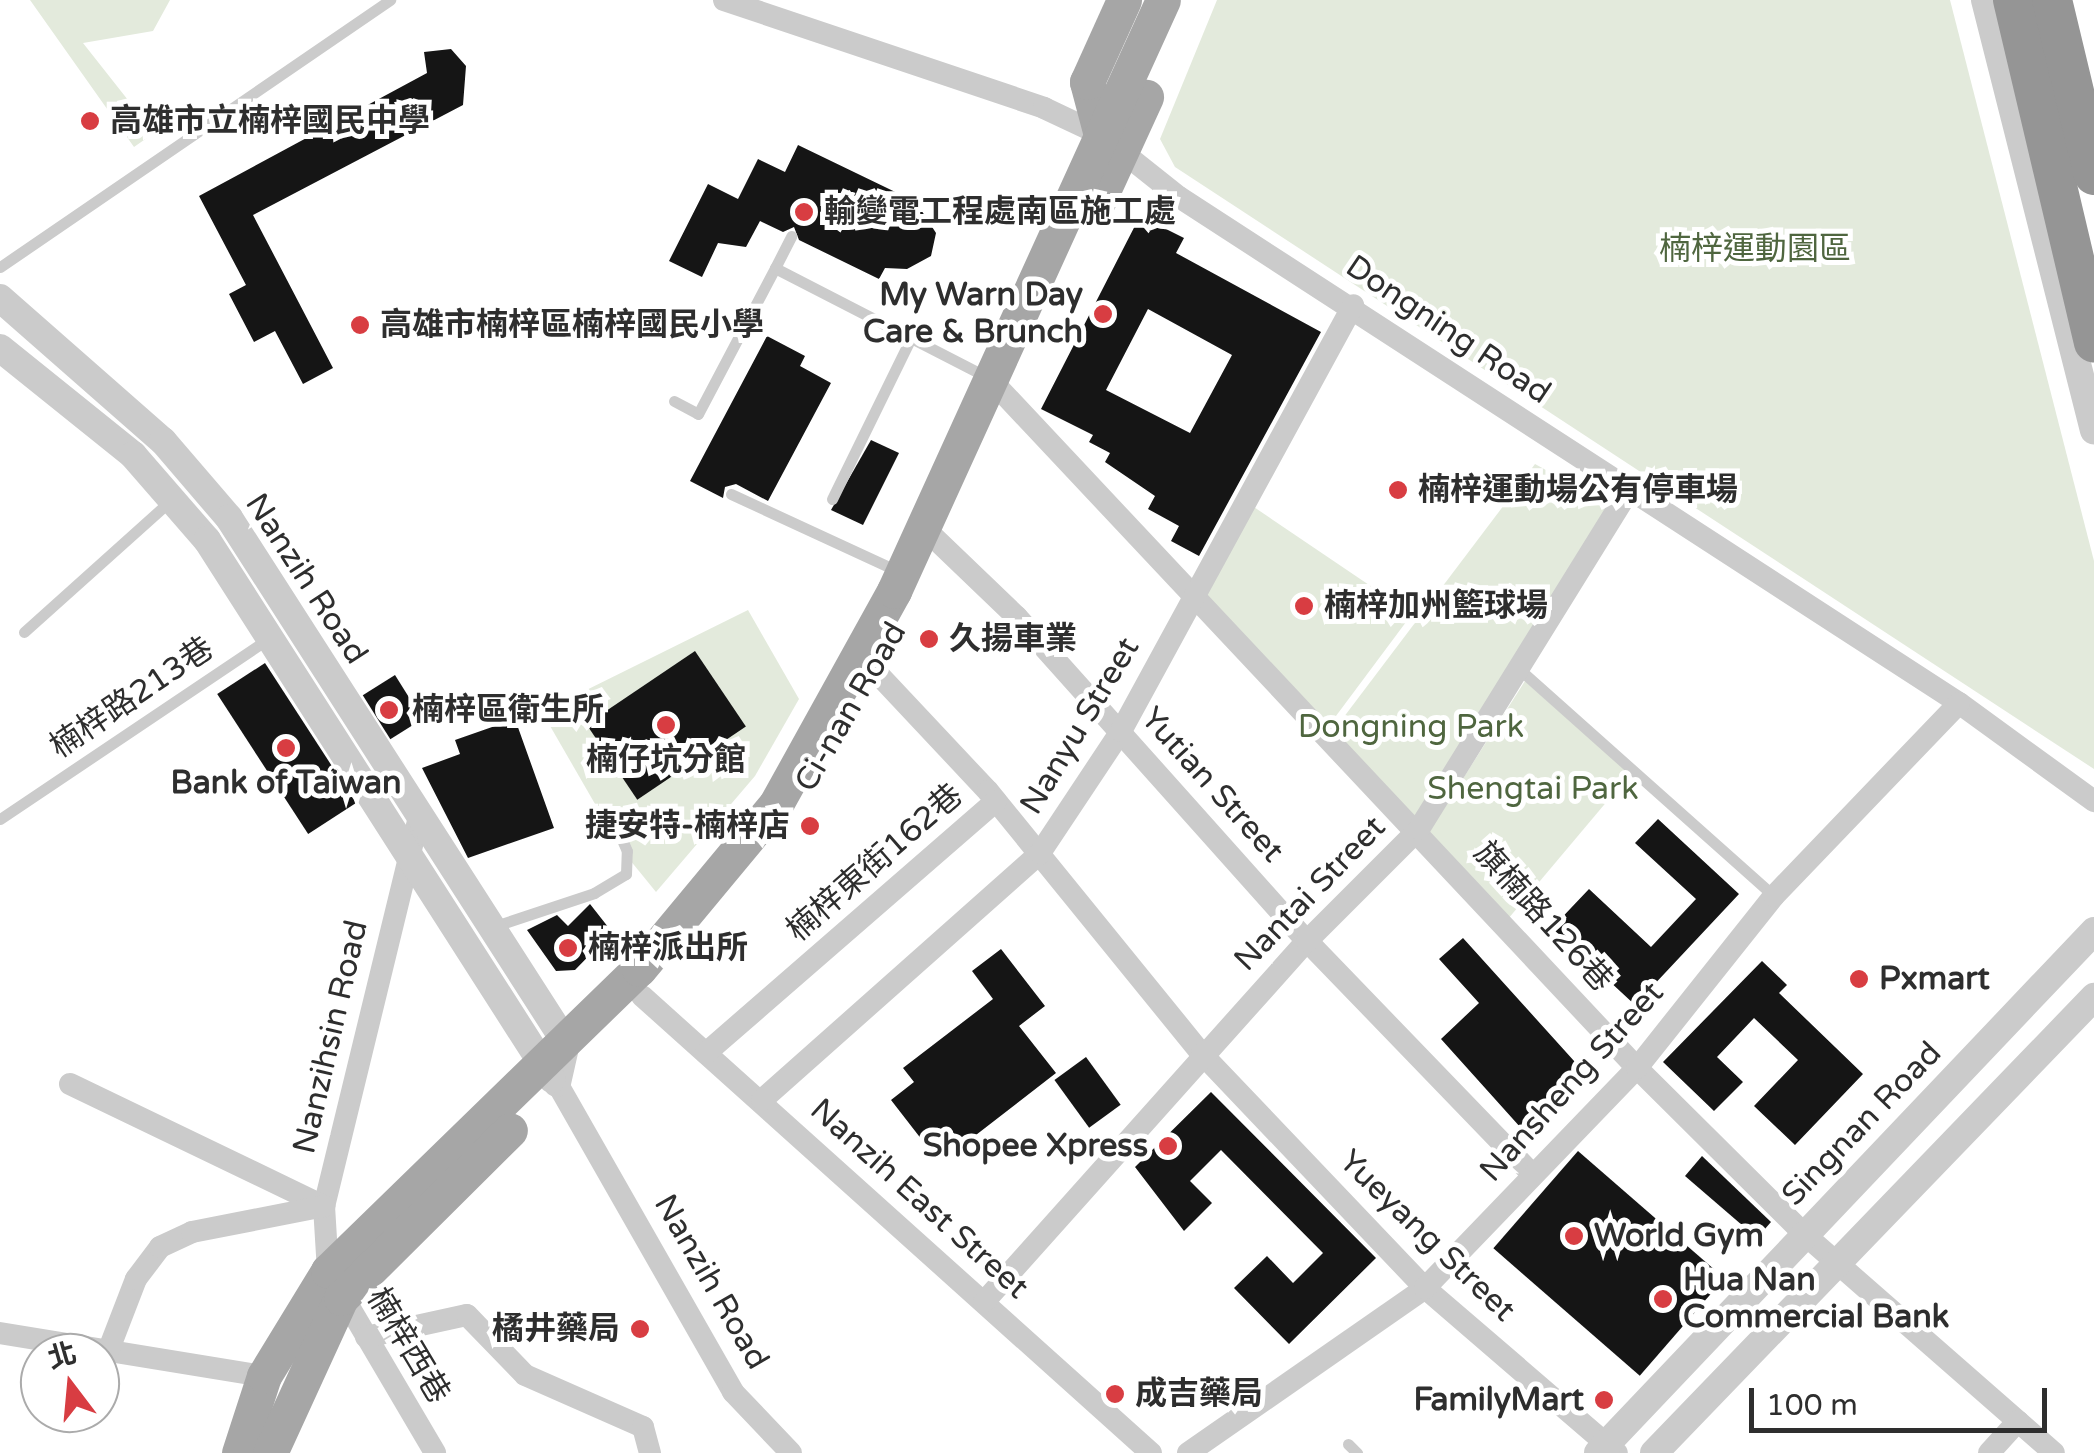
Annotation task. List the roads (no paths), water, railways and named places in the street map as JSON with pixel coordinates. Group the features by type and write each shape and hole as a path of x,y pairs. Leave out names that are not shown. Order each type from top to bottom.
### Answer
{"highway":[{"path":"2013,0 2094,343"},
{"path":"2052,0 2094,175"}],"main road":[{"path":"1111,143 1087,82 1124,0"},
{"name":"Ci-nan Road","path":"1111,143 1163,0"},
{"name":"Ci-nan Road","path":"555,1064 642,996 760,858 871,662 1111,143 1189,0"},
{"name":"Ci-nan Road","path":"280,1381 335,1285 555,1064 734,860 871,662 902,573 931,531"},
{"path":"240,1453 280,1381"},
{"path":"270,1453 280,1381"}],"street":[{"name":"Dongning Road","path":"724,0 1044,108 1111,143 1629,490 1959,703 2094,800"},
{"path":"1985,0 2094,430"},
{"name":"Nanzih Road","path":"0,298 163,440 229,518 488,928 555,1064 733,1392 790,1453"},
{"name":"Nanyu Street","path":"762,1100 1040,853 1121,731 1353,305"},
{"name":"Nanzih Road","path":"0,348 174,498 408,855 555,1064"},
{"name":"旗楠路126巷","path":"1000,386 1192,599 1419,829 1637,1068 1804,1234 2054,1453"},
{"name":"Nantai Street","path":"984,1302 1202,1054 1307,940 1419,829 1629,490"},
{"name":"Yutian Street","path":"931,531 1121,731 1307,940 1533,1175"},
{"name":"Yueyang Street","path":"871,662 1040,853 1202,1054 1425,1288 1607,1450"},
{"name":"Nansheng Street","path":"1188,1453 1425,1288 1637,1068 1774,896 1959,703"},
{"name":"楠梓東街162巷","path":"706,1053 996,801"},
{"name":"Nanzihsin Road","path":"335,1285 324,1206 418,821"},
{"name":"Singnan Road","path":"1607,1450 1804,1234 2094,931"},
{"name":"Nanzih East Street","path":"642,996 1150,1453"},
{"path":"1654,1453 2094,996"},
{"path":"70,1084 324,1206"},
{"path":"115,1333 136,1279 160,1247 192,1232 324,1206"},
{"name":"楠梓西巷","path":"335,1285 434,1453"},
{"path":"366,1336 467,1315 524,1375 643,1427 650,1453"},
{"path":"120,1350 280,1381"},
{"path":"1989,1453 2018,1421"}],"lane":[{"path":"0,268 390,0"},
{"path":"674,401 698,414 791,236"},
{"path":"776,268 912,336 1000,386"},
{"path":"832,499 912,336"},
{"path":"731,494 902,573"},
{"path":"24,632 174,498"},
{"name":"楠梓路213巷","path":"0,818 294,623"},
{"path":"1518,668 1774,896"},
{"path":"488,928 594,893 626,874 627,851 609,810"}],"place":[{"name":"高雄市立楠梓國民中學","path":"90,121"},
{"name":"輸變電工程處南區施工處","path":"804,212"},
{"name":"My Warn Day Care & Brunch","path":"1103,314"},
{"name":"高雄市楠梓區楠梓國民小學","path":"360,325"},
{"name":"楠梓運動場公有停車場","path":"1398,490"},
{"name":"楠梓加州籃球場","path":"1304,606"},
{"name":"久揚車業","path":"929,639"},
{"name":"楠梓區衛生所","path":"389,710"},
{"name":"楠仔坑分館","path":"666,725"},
{"name":"Bank of Taiwan","path":"286,748"},
{"name":"捷安特-楠梓店","path":"810,826"},
{"name":"楠梓派出所","path":"568,948"},
{"name":"Pxmart","path":"1859,979"},
{"name":"Shopee Xpress","path":"1168,1146"},
{"name":"World Gym","path":"1574,1236"},
{"name":"Hua Nan Commercial Bank","path":"1663,1299"},
{"name":"橘井藥局","path":"640,1329"},
{"name":"成吉藥局","path":"1115,1394"},
{"name":"FamilyMart","path":"1604,1400"}],"park label":[{"name":"楠梓運動園區","path":"1755,249"},
{"name":"Dongning Park","path":"1411,727"},
{"name":"Shengtai Park","path":"1533,789"}]}
